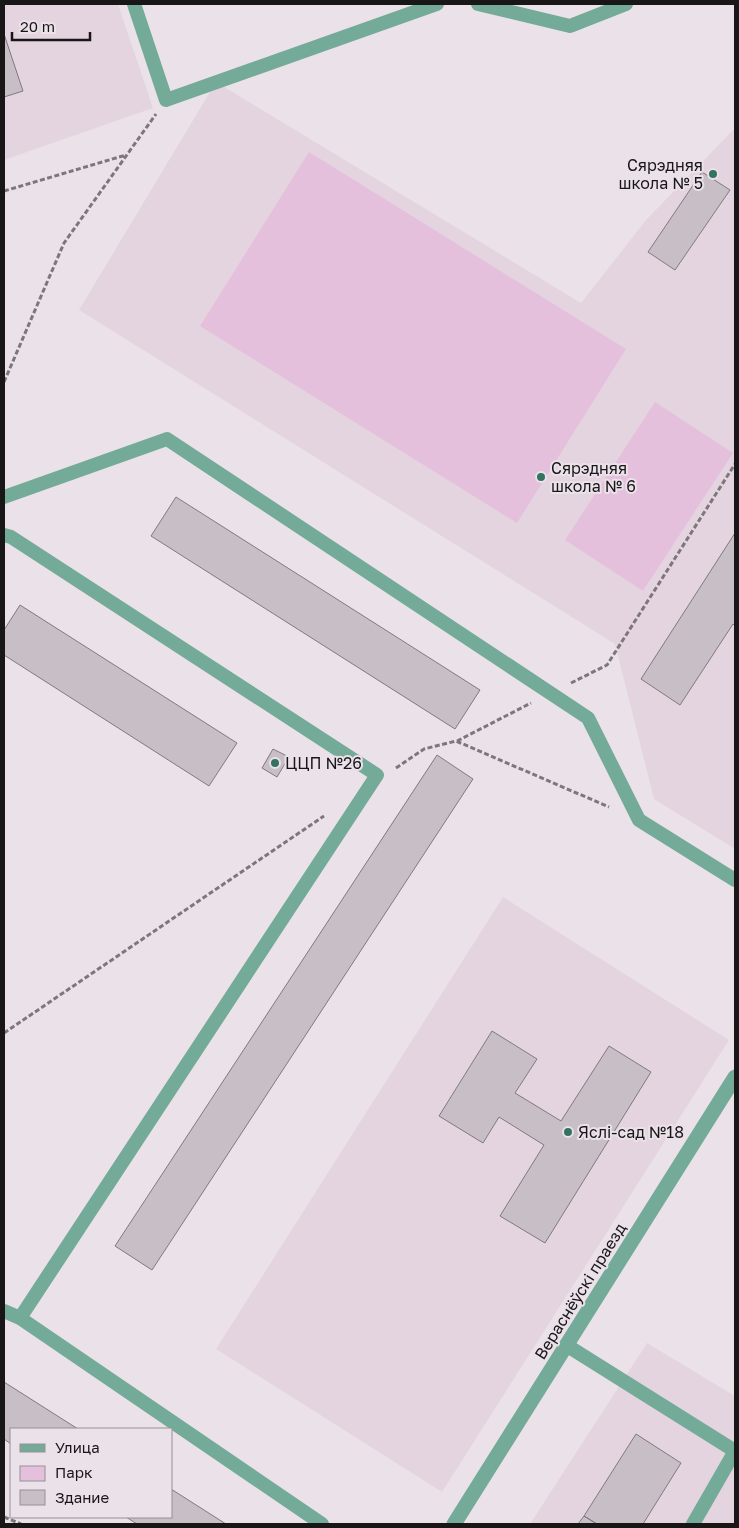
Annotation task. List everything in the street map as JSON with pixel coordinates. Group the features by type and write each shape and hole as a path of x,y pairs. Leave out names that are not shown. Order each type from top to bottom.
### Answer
{"street":[{"name":"Вераснёўскі праезд","path":"454,1524 735,1076"}],"lane":[{"path":"134,4 166,100 437,4"},
{"path":"478,4 570,26 626,4"},
{"path":"4,497 167,439 588,718 639,820 735,880"},
{"path":"4,535 11,537 377,775 20,1318"},
{"path":"4,1310 20,1318 322,1524"},
{"path":"566,1345 735,1451 693,1524"}],"path":[{"path":"4,382 64,243 166,100"},
{"path":"4,190 127,155"},
{"path":"456,741 607,665 735,464"},
{"path":"4,1026 4,1033"},
{"path":"4,1517 21,1524"}],"shaded area":[{"path":"4,4 118,4 153,108 4,160"},
{"name":"Сярэдняя школа № 6","path":"216,82 581,303 646,220 735,128 735,849 654,799 615,644 79,310"},
{"path":"503,897 729,1040 442,1492 216,1349"},
{"path":"647,1343 735,1396 735,1524 530,1524"}],"green space":[{"path":"309,152 626,349 517,523 200,326"},
{"path":"655,402 733,453 643,591 565,540"}],"building":[{"path":"4,34 23,91 4,97"},
{"path":"702,172 730,190 675,270 648,252"},
{"path":"176,497 480,690 455,729 151,536"},
{"path":"735,533 735,626 733,624 680,705 641,679"},
{"path":"20,605 237,743 209,786 4,655 4,630"},
{"name":"ЦЦП №26","path":"273,749 289,757 277,777 262,768"},
{"path":"437,755 473,779 152,1270 115,1246"},
{"name":"Яслі-сад №18","path":"492,1031 537,1059 515,1093 561,1121 609,1046 651,1072 545,1243 500,1216 544,1145 499,1117 483,1143 439,1116"},
{"path":"4,1382 76,1428 10,1428 10,1443 4,1439"},
{"path":"636,1434 681,1463 643,1524 597,1524 584,1516"},
{"path":"172,1490 226,1524 137,1524 128,1518 172,1518"},
{"path":"584,1516 597,1524 578,1524"}],"place":[{"name":"Сярэдняя школа № 5","path":"713,174"},
{"name":"Сярэдняя школа № 6","path":"541,477"},
{"name":"ЦЦП №26","path":"275,763"},
{"name":"Яслі-сад №18","path":"568,1132"}]}
